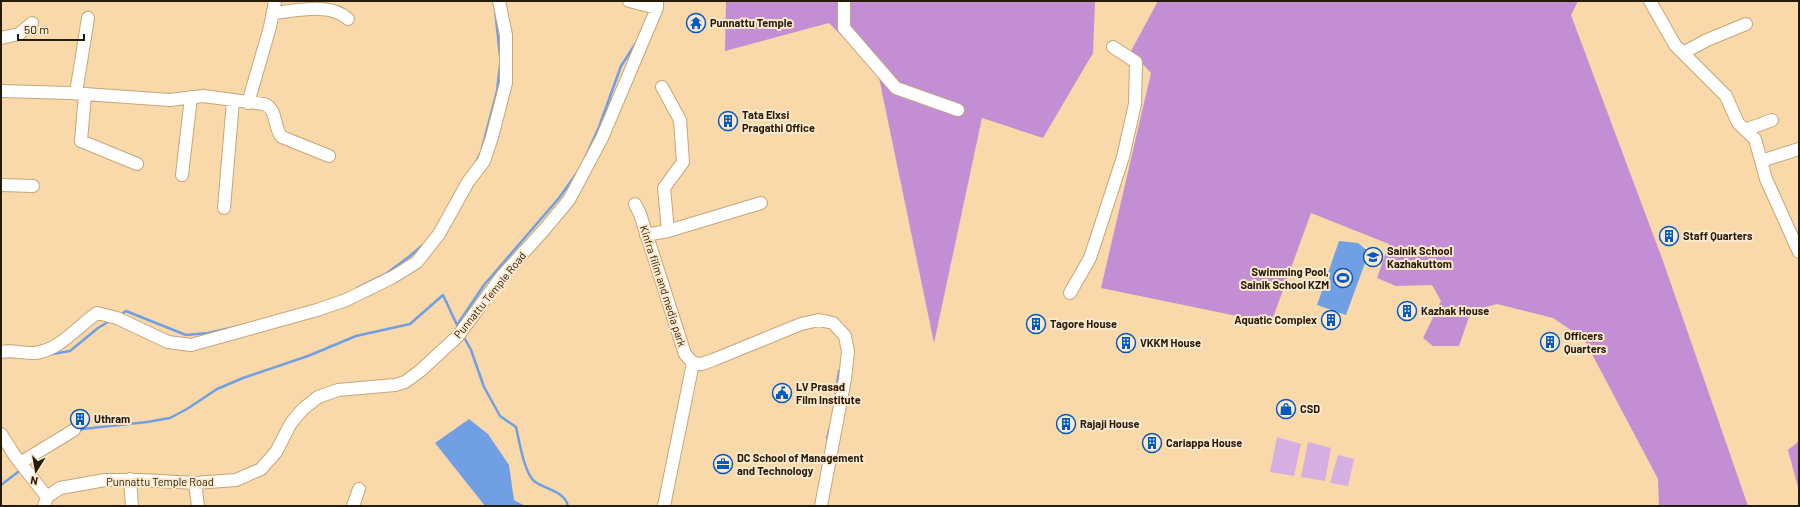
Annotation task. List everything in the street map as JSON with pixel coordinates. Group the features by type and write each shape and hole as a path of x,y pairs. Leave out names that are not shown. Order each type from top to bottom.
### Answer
{"street":[{"path":"1,352 36,353 57,345 83,322 97,313 117,318 168,342 191,345 317,310 346,300 393,277 417,262 439,234 468,182 484,161 492,137 506,83 506,35 500,1"},
{"path":"629,1 657,4"},
{"path":"844,1 844,28 896,88 958,110"},
{"path":"1650,1 1675,45 1726,96 1738,123 1755,139 1766,179 1799,250"},
{"name":"Punnattu Temple Road","path":"46,501 60,488 105,480 195,483 236,480 261,469 276,452 291,423 303,409 318,397 338,390 395,385 405,382 420,371 458,336 502,276 544,230 568,200 602,138 657,4"},
{"path":"248,103 274,7 324,10 343,14 348,19"},
{"path":"88,18 81,94 81,141 137,164"},
{"path":"1,38 19,34 32,23"},
{"path":"1683,53 1707,40 1746,24"},
{"path":"1070,293 1090,258 1107,211 1123,157 1135,104 1136,62 1113,47"},
{"path":"662,87 680,120 683,162 664,188 668,230"},
{"path":"1,91 81,94 170,100 203,96 270,106 273,110 278,133 282,137 330,156"},
{"path":"182,175 191,97"},
{"path":"224,208 233,101"},
{"path":"1745,130 1772,120"},
{"path":"1761,161 1799,149"},
{"path":"1,185 33,186"},
{"path":"646,235 761,203"},
{"name":"Kinfra filim and media park","path":"635,204 685,354 693,363"},
{"path":"664,506 693,363 702,364 800,324 819,320 833,323 845,336 848,352 845,379 821,506"},
{"path":"20,463 74,430"},
{"path":"1,434 46,501"},
{"path":"130,480 132,506"},
{"path":"195,483 198,506"},
{"path":"353,506 359,489"}],"shaded area":[{"path":"726,1 1095,1 1093,53 1043,138 982,118 934,343 878,73 829,23 725,51"},
{"path":"1158,1 1578,1 1571,15 1663,261 1748,506 1659,506 1658,479 1584,339 1553,318 1497,304 1471,311 1459,346 1433,346 1423,338 1441,301 1432,285 1396,286 1377,278 1389,244 1311,213 1271,323 1101,288 1151,73 1131,51"},
{"path":"1277,437 1301,444 1294,476 1270,472"},
{"path":"1799,441 1799,491 1788,450"},
{"path":"1308,442 1331,448 1325,481 1301,477"},
{"path":"1338,455 1354,459 1348,486 1330,483"}],"water":[{"name":"Swimming Pool, Sainik School KZM","path":"1339,241 1358,243 1369,252 1346,315 1317,305"},
{"path":"469,419 488,434 509,465 514,500 525,506 485,506 435,443"}],"waterway":[{"path":"495,9 500,56"},
{"path":"584,160 599,127 621,66 636,43"},
{"path":"482,148 497,91 500,65"},
{"path":"476,162 481,152"},
{"path":"78,432 83,429 170,418 187,409 217,389 243,378 308,356 356,336 410,324 443,295 457,325 484,285 559,198 579,170"},
{"path":"357,288 387,273 424,244"},
{"path":"123,313 126,311 186,335 208,333 239,326"},
{"path":"47,355 70,351 98,328 108,322"},
{"path":"465,339 471,350 484,387 500,416 516,427 522,456 530,477 538,484 563,497 568,506"},
{"path":"3,357 16,357"},
{"path":"834,406 839,371"},
{"path":"827,438 830,427"},
{"path":"1,485 18,472"}],"place":[{"name":"Punnattu Temple","path":"696,23"},
{"name":"Tata Elxsi Pragathi Office","path":"728,121"},
{"name":"Staff Quarters","path":"1669,236"},
{"name":"Sainik School Kazhakuttom","path":"1373,257"},
{"name":"Swimming Pool, Sainik School KZM","path":"1343,278"},
{"name":"Kazhak House","path":"1407,311"},
{"name":"Aquatic Complex","path":"1331,320"},
{"name":"Tagore House","path":"1036,324"},
{"name":"Officers Quarters","path":"1550,342"},
{"name":"VKKM House","path":"1126,343"},
{"name":"LV Prasad Film Institute","path":"782,393"},
{"name":"CSD","path":"1286,409"},
{"name":"Uthram","path":"80,419"},
{"name":"Rajaji House","path":"1066,424"},
{"name":"Cariappa House","path":"1152,443"},
{"name":"DC School of Management and Technology","path":"723,464"}]}
